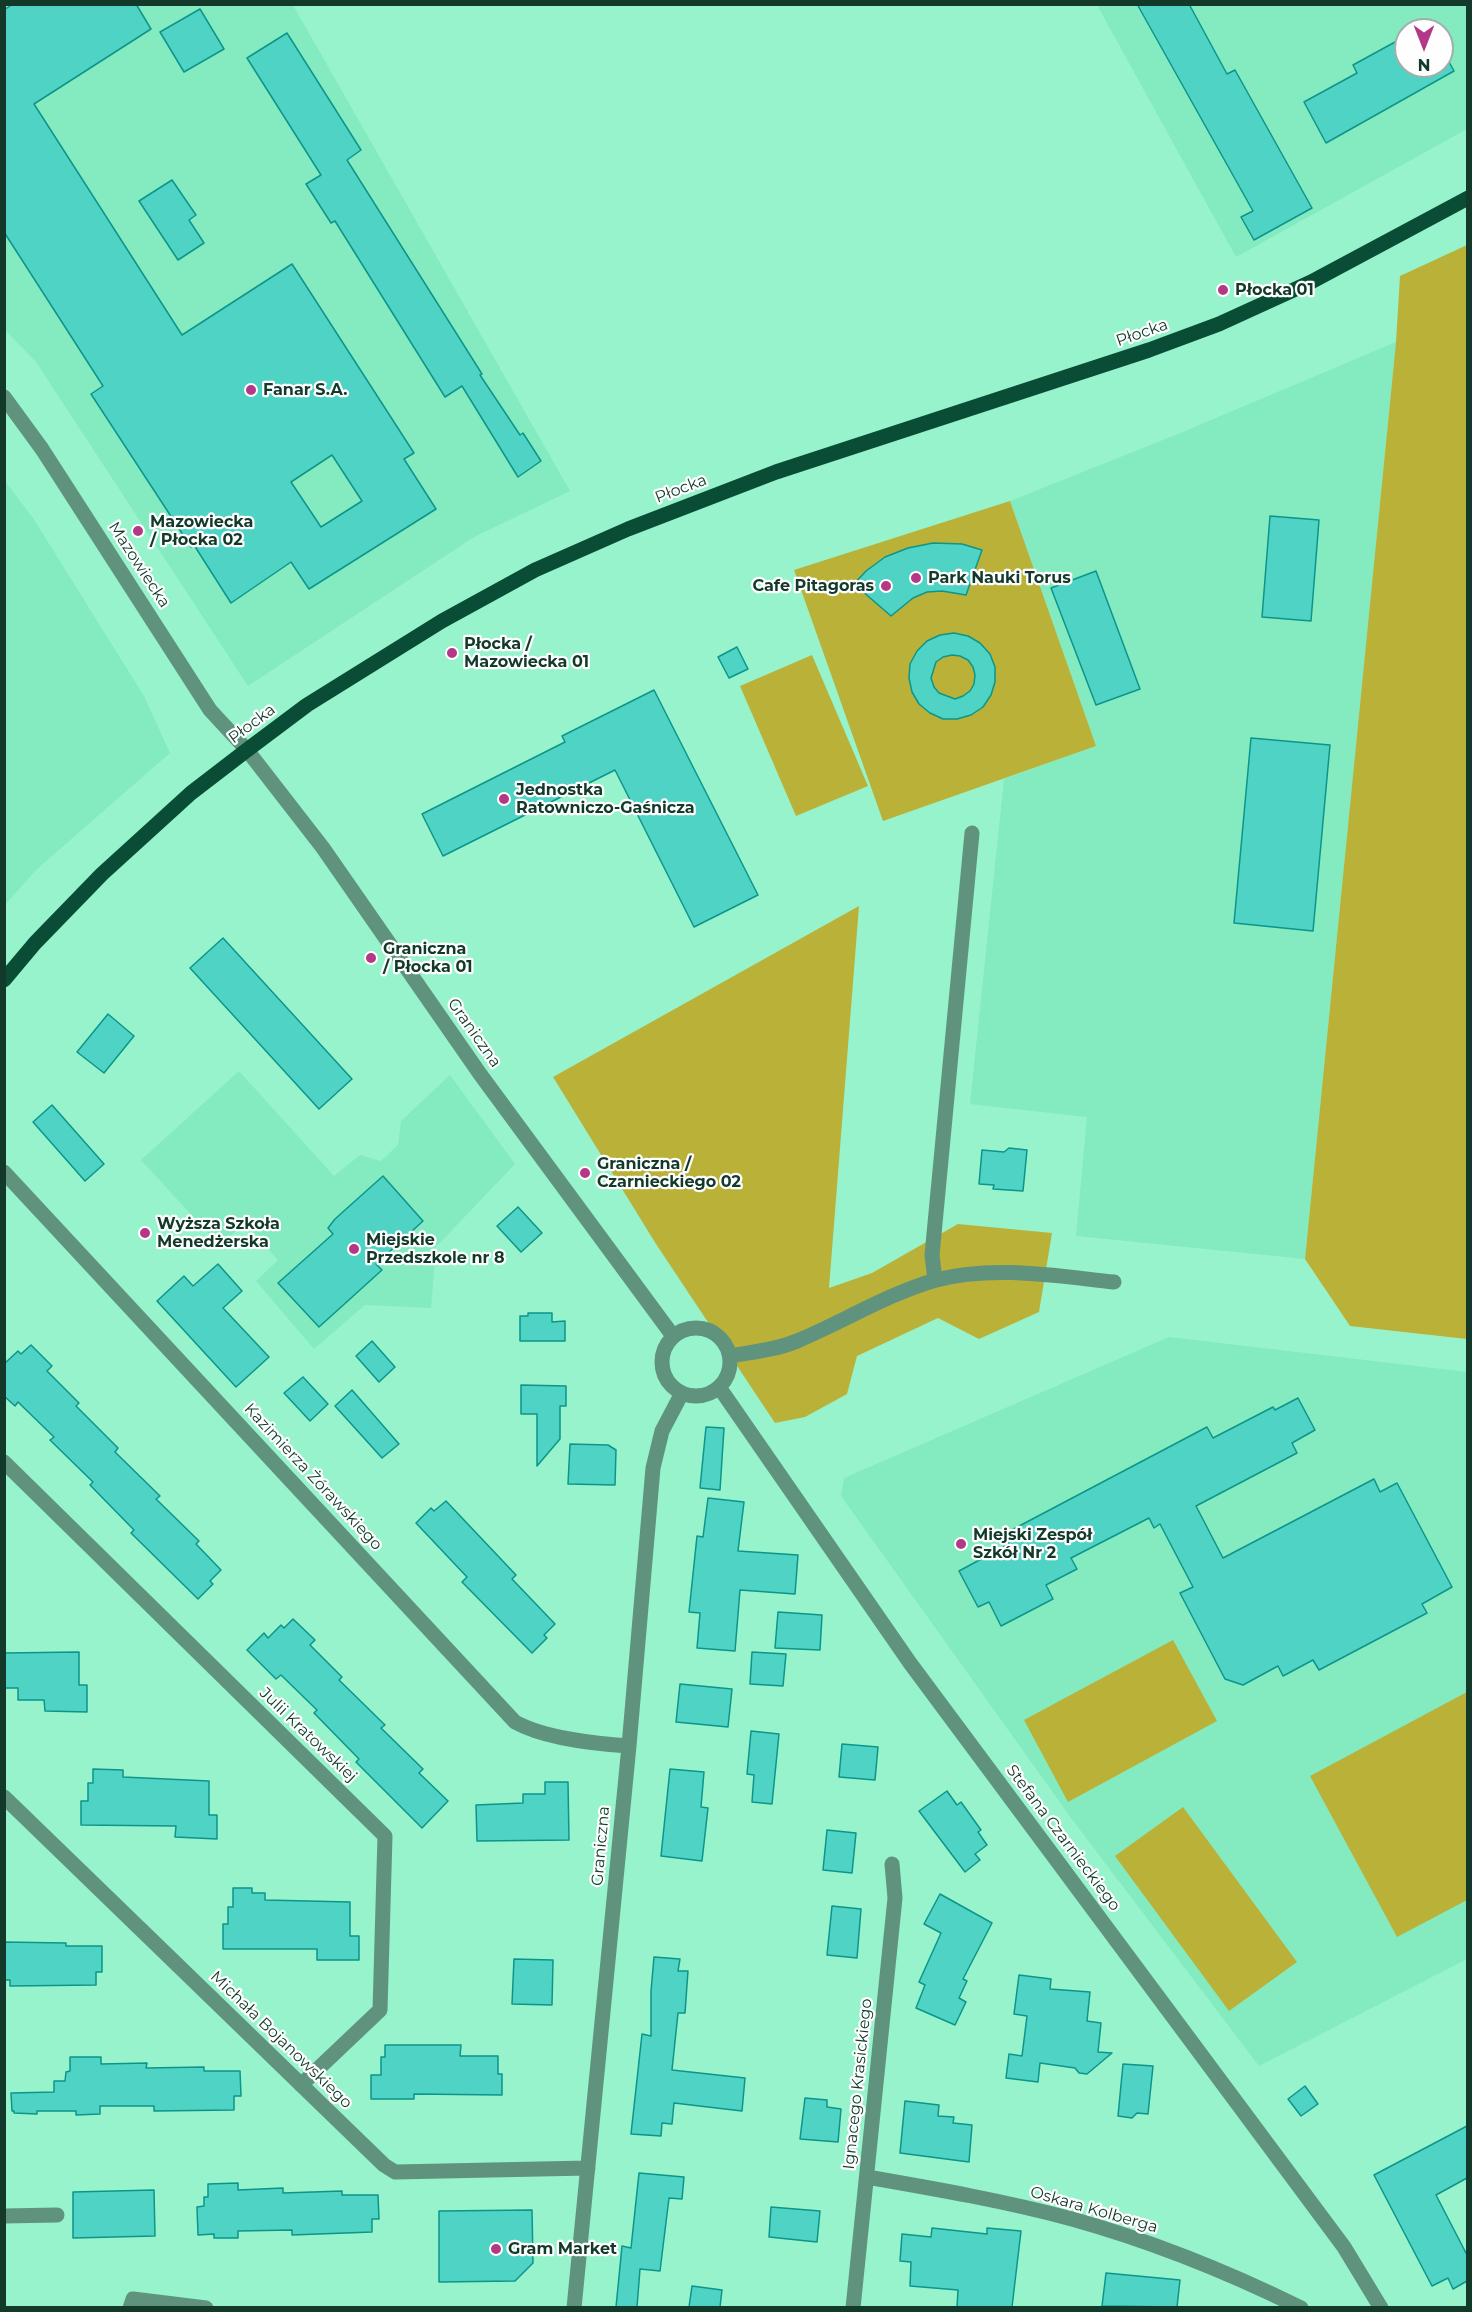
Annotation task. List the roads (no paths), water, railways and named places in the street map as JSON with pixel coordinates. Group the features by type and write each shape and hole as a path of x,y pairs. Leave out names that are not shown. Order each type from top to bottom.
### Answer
{"main road":[{"name":"Płocka","path":"4,980 35,943 102,874 191,793 307,705 442,621 535,570 628,529 777,472 1149,350 1219,324 1311,282 1467,198"}],"street":[{"name":"Mazowiecka","path":"4,397 42,448 210,710 247,750"},
{"name":"Graniczna","path":"247,750 323,848 480,1074 673,1336"},
{"path":"935,1280 932,1255 972,833"},
{"name":"Kazimierza Żórawskiego","path":"4,1172 515,1722 528,1729 598,1744 629,1746"},
{"path":"730,1356 797,1341 855,1312 935,1280 997,1272 1114,1282"},
{"path":"688,1328 710,1330 726,1346 730,1356 730,1367 719,1387 700,1396 682,1393 669,1383 662,1361 664,1350 673,1336 688,1328"},
{"name":"Stefana Czarnieckiego","path":"719,1387 910,1663 1344,2247 1381,2307"},
{"name":"Graniczna","path":"574,2307 629,1746 653,1468 662,1431 682,1393"},
{"name":"Julii Kratowskiej","path":"4,1462 385,1836 380,2010 301,2085"},
{"name":"Michała Bojanowskiego","path":"4,1797 384,2165 395,2172 588,2168"},
{"name":"Ignacego Krasickiego","path":"853,2307 895,1898 892,1864"},
{"name":"Oskara Kolberga","path":"867,2178 973,2195 1073,2220 1174,2252 1301,2307"},
{"path":"4,2216 57,2216"},
{"path":"130,2307 133,2299 206,2307"}],"place":[{"name":"Płocka 01","path":"1223,290"},
{"name":"Fanar S.A.","path":"251,390"},
{"name":"Mazowiecka / Płocka 02","path":"138,531"},
{"name":"Park Nauki Torus","path":"916,578"},
{"name":"Cafe Pitagoras","path":"886,586"},
{"name":"Płocka / Mazowiecka 01","path":"452,653"},
{"name":"Jednostka Ratowniczo-Gaśnicza","path":"504,799"},
{"name":"Graniczna / Płocka 01","path":"371,958"},
{"name":"Graniczna / Czarnieckiego 02","path":"585,1173"},
{"name":"Wyższa Szkoła Menedżerska","path":"145,1233"},
{"name":"Miejskie Przedszkole nr 8","path":"354,1249"},
{"name":"Miejski Zespół Szkół Nr 2","path":"961,1544"},
{"name":"Gram Market","path":"496,2249"}]}
